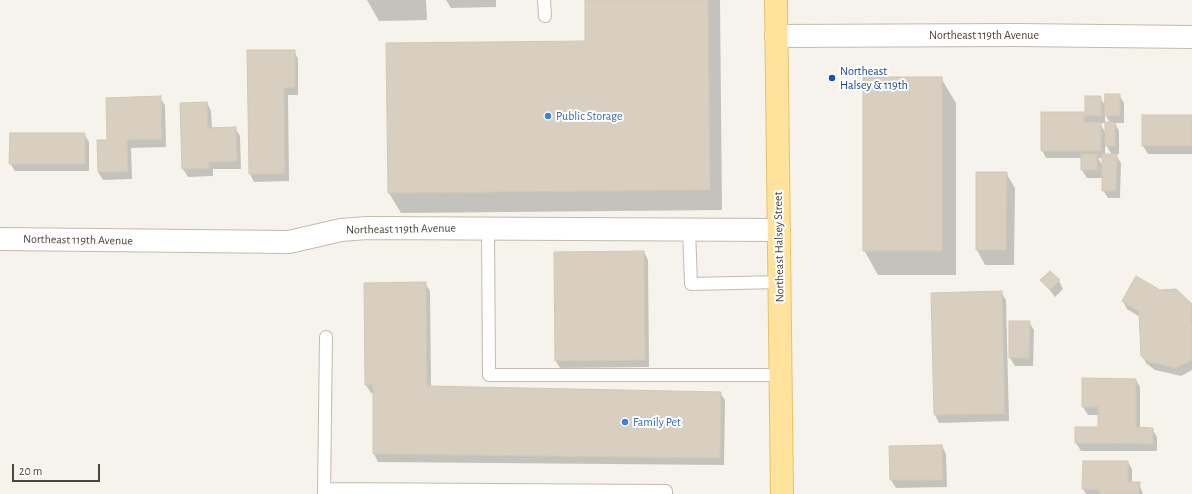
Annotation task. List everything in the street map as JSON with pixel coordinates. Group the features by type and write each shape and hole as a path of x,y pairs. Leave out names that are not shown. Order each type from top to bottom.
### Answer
{"main road":[{"name":"Northeast Halsey Street","path":"776,0 782,494"}],"street":[{"name":"Northeast 119th Avenue","path":"776,36 1016,35 1192,37"},
{"name":"Northeast 119th Avenue","path":"0,239 289,242 341,230 366,228 778,230"}],"lane":[{"path":"544,0 545,16"},
{"path":"488,228 489,376 780,375"},
{"path":"689,230 690,284 780,282"},
{"path":"326,337 324,492 666,491 666,494"}],"building":[{"name":"Public Storage","path":"585,0 708,0 710,190 388,193 386,43 585,41"},
{"path":"247,50 295,50 295,87 284,88 285,174 249,174"},
{"path":"863,77 942,77 942,251 863,251"},
{"path":"1105,94 1120,94 1120,116 1104,116"},
{"path":"161,96 162,139 127,140 128,172 98,172 97,140 107,140 106,98"},
{"path":"1085,96 1101,96 1101,116 1085,115"},
{"path":"207,102 208,128 236,127 237,161 209,162 209,168 182,169 180,103"},
{"path":"1041,112 1084,112 1084,122 1101,122 1101,151 1041,151"},
{"path":"1142,115 1192,115 1192,146 1142,146"},
{"path":"1105,122 1115,122 1115,146 1105,146"},
{"path":"10,133 85,133 85,164 9,164"},
{"path":"1081,154 1097,154 1097,170 1081,170"},
{"path":"1102,154 1117,154 1116,191 1102,191"},
{"path":"976,172 1007,172 1006,250 976,250"},
{"path":"644,251 645,360 555,361 554,252"},
{"path":"1050,271 1060,280 1050,290 1040,280"},
{"path":"1136,276 1160,290 1176,289 1192,304 1192,360 1176,368 1149,362 1141,356 1139,312 1122,301"},
{"path":"426,282 427,386 721,392 720,458 373,454 373,385 365,385 364,283"},
{"path":"1002,291 1005,414 934,415 931,293"},
{"path":"1009,321 1030,321 1029,358 1009,358"},
{"path":"1082,378 1136,379 1136,427 1153,428 1153,444 1075,443 1075,427 1098,427 1098,407 1082,407"},
{"path":"942,445 943,480 890,480 889,446"},
{"path":"1083,461 1128,461 1128,482 1140,482 1139,494 1099,494 1099,490 1082,489"}],"place":[{"name":"Northeast Halsey & 119th","path":"832,78"},
{"name":"Public Storage","path":"548,116"},
{"name":"Family Pet","path":"625,422"}]}
